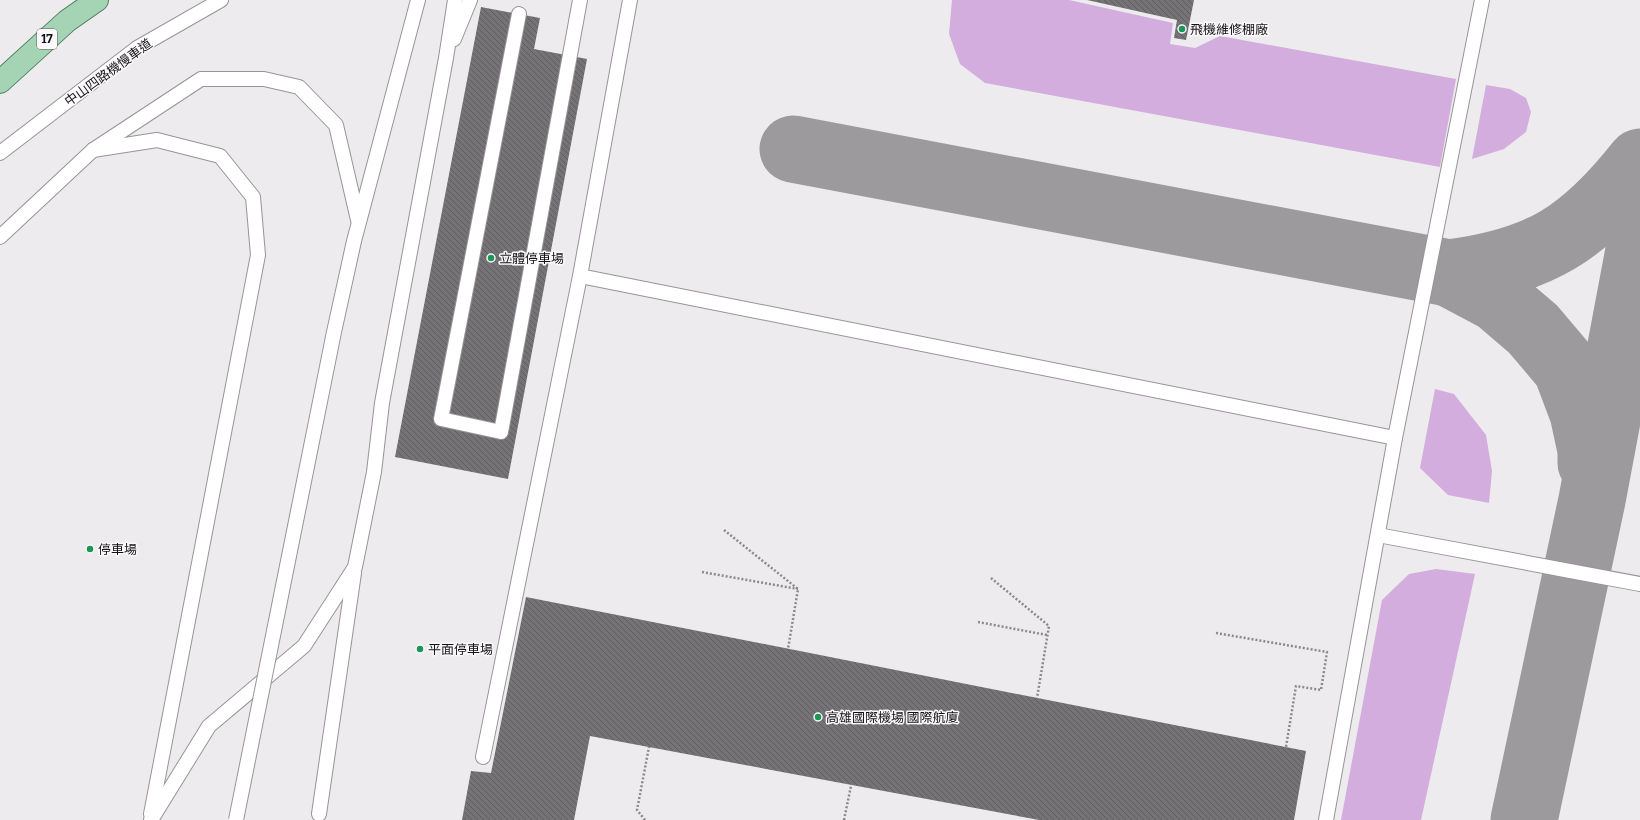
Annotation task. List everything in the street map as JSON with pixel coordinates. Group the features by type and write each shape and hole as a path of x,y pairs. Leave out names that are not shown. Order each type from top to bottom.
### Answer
{"main road":[{"name":"17","path":"0,82 67,21 97,0"}],"lane":[{"name":"中山四路機慢車道","path":"0,153 137,48 221,0"},
{"path":"236,820 334,332 358,220 418,0"},
{"path":"319,814 354,567 374,472 383,396 446,58 454,0"},
{"path":"446,58 470,0"},
{"path":"519,14 441,419 501,432 580,0"},
{"path":"483,756 580,276 630,0"},
{"path":"1326,820 1395,438 1482,0"},
{"path":"0,237 93,150 201,79 264,79 298,87 336,125 358,220"},
{"path":"93,150 157,140 220,156 253,197 258,255 151,820"},
{"path":"580,276 1395,438"},
{"path":"1378,535 1640,584"},
{"path":"151,820 209,726 304,646 354,567"}],"path":[{"path":"724,530 798,589"},
{"path":"702,572 798,589"},
{"path":"992,578 1049,626 1038,698"},
{"path":"788,649 798,589"},
{"path":"978,622 1047,635"},
{"path":"1216,633 1327,652 1321,690 1296,686 1286,747"},
{"path":"646,820 637,810 649,747"},
{"path":"844,820 851,786"}],"shaded area":[{"path":"952,0 1069,0 1173,23 1170,44 1195,48 1220,36 1456,79 1440,167 985,83 960,64 949,34"},
{"path":"1486,85 1510,89 1526,98 1531,112 1526,132 1504,149 1472,159"},
{"path":"1435,389 1454,394 1486,435 1492,471 1489,503 1448,495 1420,468"},
{"path":"1436,569 1475,574 1421,820 1341,820 1382,600 1409,574"}],"building":[{"name":"飛機維修棚廠","path":"1087,0 1194,0 1186,40 1174,38 1177,20"},
{"name":"立體停車場","path":"481,7 540,18 534,49 587,59 508,479 395,457"},
{"name":"高雄國際機場 國際航廈","path":"526,597 1306,751 1294,820 1039,820 590,736 574,820 462,820 471,771 491,773"}],"taxiway":[{"path":"793,149 1449,273 1481,268 1510,261 1535,252 1558,240 1579,226 1599,208 1640,162"},
{"path":"1524,820 1592,500 1640,245"},
{"path":"1449,273 1498,299 1533,329 1566,368 1583,413 1591,450 1591,463"}],"place":[{"name":"飛機維修棚廠","path":"1182,29"},
{"name":"立體停車場","path":"491,258"},
{"name":"停車場","path":"90,549"},
{"name":"平面停車場","path":"420,649"},
{"name":"高雄國際機場 國際航廈","path":"818,717"}]}
